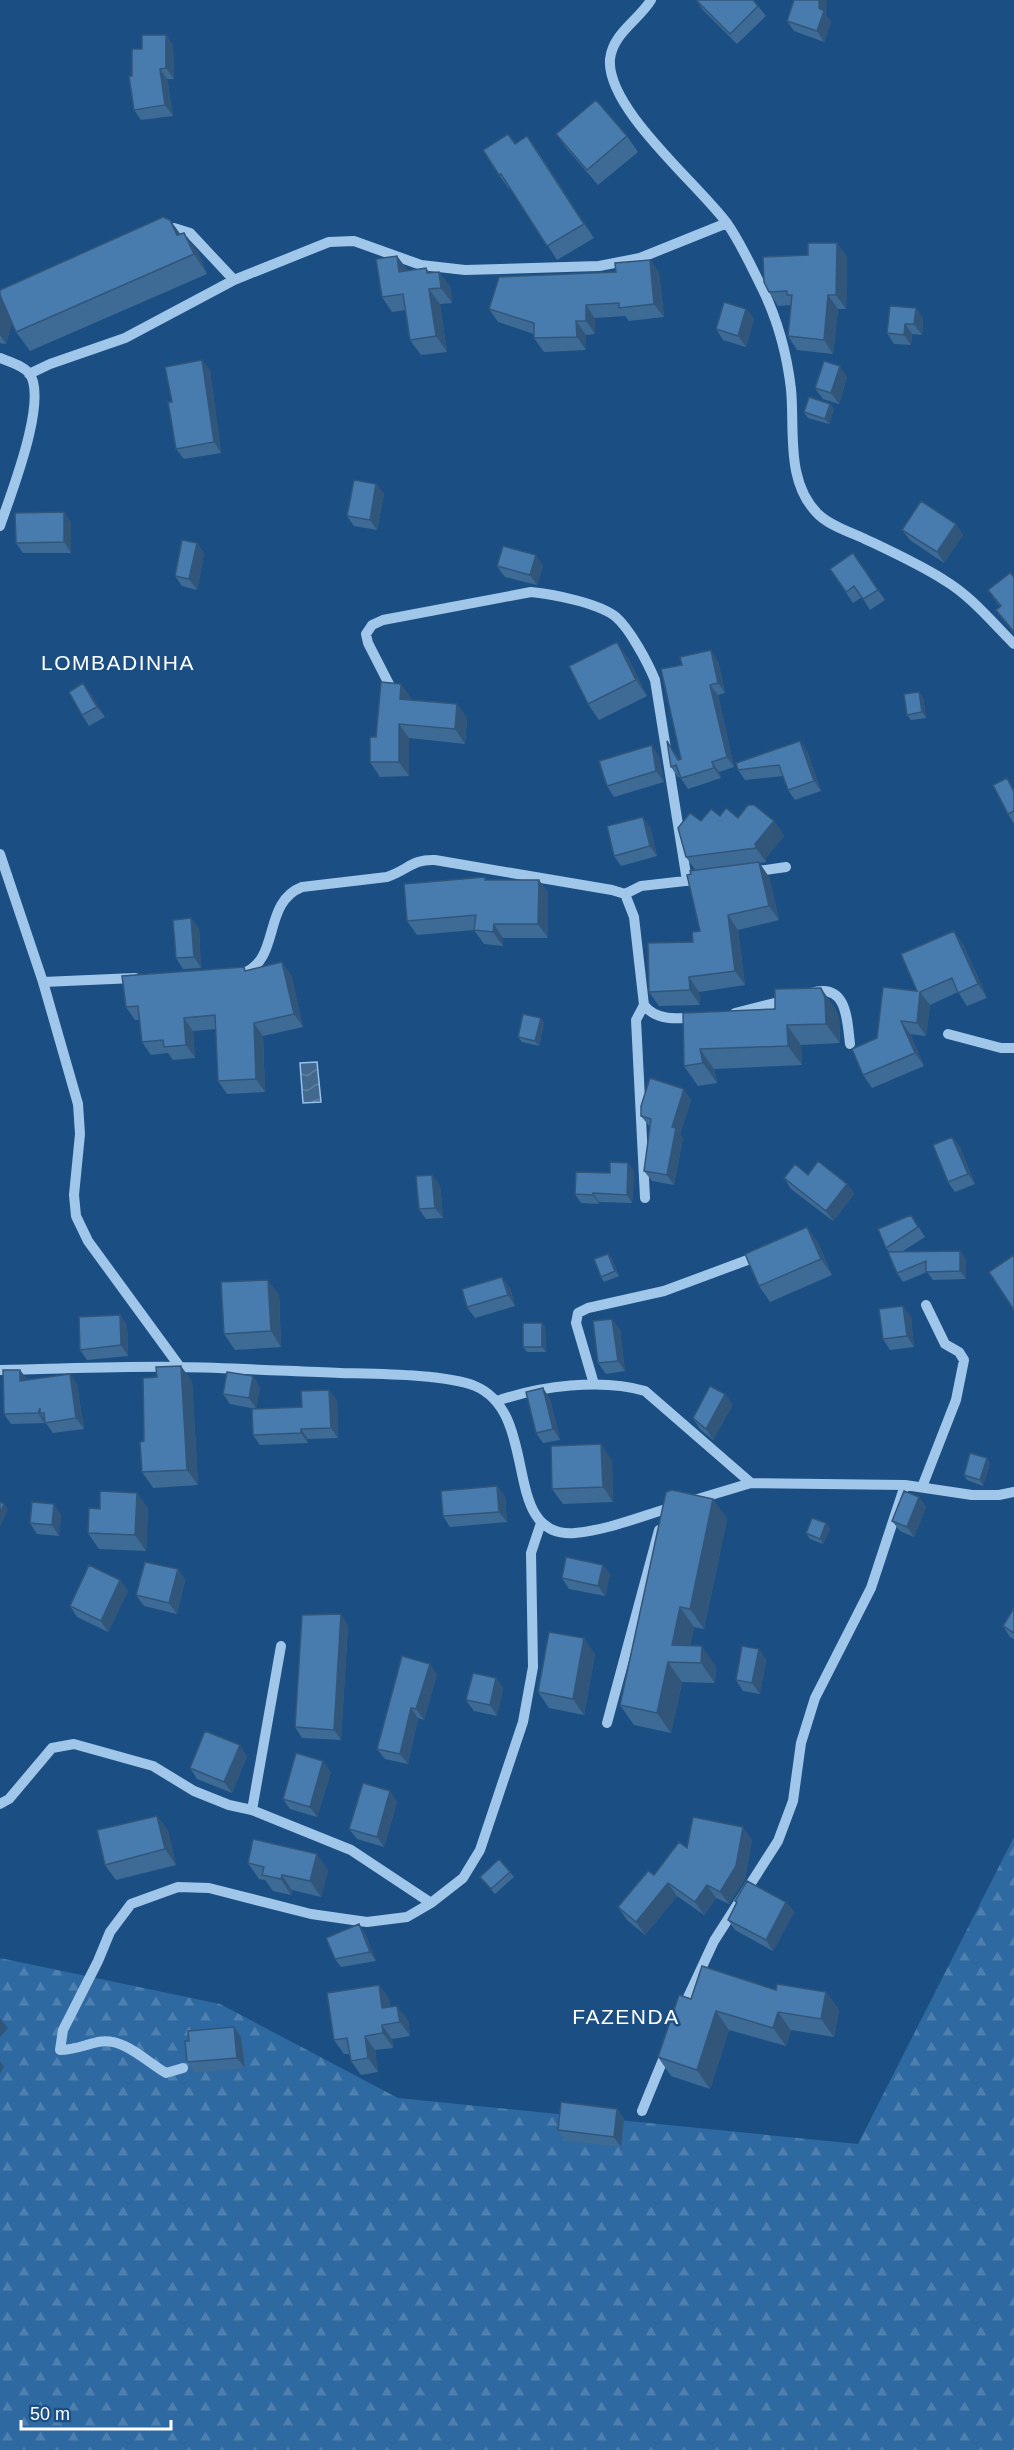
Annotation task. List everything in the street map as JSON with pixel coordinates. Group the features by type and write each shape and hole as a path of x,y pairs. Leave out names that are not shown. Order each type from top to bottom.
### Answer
{"street":[{"path":"651,0 645,10 619,36 610,57 611,80 624,105 727,223 775,316 786,356 791,390 794,463 805,495 819,514 837,526 945,580 981,610 1014,644"},
{"path":"29,374 58,361 125,338 234,280 329,242 354,241 421,265 465,270 599,266 640,258 727,223"},
{"path":"155,236 174,228 190,233 234,280"},
{"path":"0,358 16,364 29,374 34,389 34,409 29,435 0,526"},
{"path":"391,688 368,643 366,633 372,625 383,620 531,592 551,594 606,612 617,618 649,664 655,680 687,881"},
{"path":"0,854 43,982 78,1104 80,1134 74,1195 76,1216 88,1241 180,1367"},
{"path":"226,975 251,970 260,963 281,904 291,891 302,887 387,877 399,873 416,861 459,864 625,894 641,886 709,878"},
{"path":"742,873 786,867"},
{"path":"625,894 634,917 644,1005 650,1012 660,1017 704,1017"},
{"path":"43,982 146,978"},
{"path":"723,1015 822,990 832,992 846,1012 850,1044"},
{"path":"644,1005 636,1020 645,1198"},
{"path":"948,1034 1001,1048 1014,1048"},
{"path":"594,1384 576,1323 578,1313 588,1308 664,1291 771,1251"},
{"path":"922,1487 956,1400 964,1360 959,1352 945,1344 926,1305"},
{"path":"0,1370 180,1367 370,1374 448,1380 475,1386 497,1401 516,1437 532,1511 542,1523 555,1531 574,1533 595,1530 751,1483 905,1485 972,1495 999,1495 1014,1492"},
{"path":"497,1401 517,1394 594,1384 625,1385 645,1390 751,1483"},
{"path":"679,2018 714,1941 778,1841 793,1801 801,1743 815,1698 872,1588 905,1485"},
{"path":"608,1723 664,1509"},
{"path":"183,2068 166,2073 113,2040 97,2042 72,2050 60,2050 63,2030 94,1972 110,1932 131,1904 178,1887 209,1888 311,1914 367,1922 407,1917 463,1878 480,1850 523,1722 533,1667 531,1553 542,1523"},
{"path":"252,1810 281,1646"},
{"path":"0,1804 9,1799 52,1748 74,1744 153,1766 194,1791 229,1805 252,1810 351,1850 430,1903"},
{"path":"642,2111 671,2038"}],"green space":[{"path":"1014,1837 1014,2450 0,2450 0,1958 220,2004 398,2098 858,2144"}],"water":[{"path":"317,1062 321,1102 303,1103 300,1063"}],"building":[{"path":"696,0 753,0 758,6 730,34"},
{"path":"794,0 819,0 819,8 824,11 817,31 787,21"},
{"path":"142,35 166,35 166,68 160,69 165,105 134,110 129,76 132,76 132,49 142,49"},
{"path":"596,100 627,136 587,170 556,134"},
{"path":"508,134 515,144 527,136 584,224 547,246 483,150"},
{"path":"163,217 170,220 177,235 184,233 194,254 16,332 0,290"},
{"path":"808,243 837,243 836,295 828,295 824,340 788,336 792,295 787,295 787,291 769,292 764,282 763,257 808,255"},
{"path":"397,256 399,272 426,268 427,273 439,272 441,288 429,289 436,336 410,340 403,294 382,297 376,259"},
{"path":"650,260 654,304 619,308 619,303 586,305 586,321 576,321 577,337 534,338 534,323 489,309 499,277 616,272 615,263"},
{"path":"724,302 746,309 738,336 716,329"},
{"path":"890,306 916,308 914,324 905,324 904,335 887,333"},
{"path":"202,360 214,442 176,449 168,402 172,402 165,367"},
{"path":"824,361 840,366 831,393 815,388"},
{"path":"809,397 830,404 825,419 804,412"},
{"path":"354,480 376,484 370,520 347,516"},
{"path":"921,501 956,524 937,552 902,530"},
{"path":"64,512 64,542 16,543 15,513"},
{"path":"182,540 197,543 189,579 175,576"},
{"path":"503,546 536,555 530,575 497,566"},
{"path":"853,553 878,590 863,599 854,586 846,592 830,569"},
{"path":"1010,573 1014,577 1014,632 996,610 1001,606 988,590"},
{"path":"617,642 636,680 588,704 569,666"},
{"path":"711,650 718,683 710,685 727,757 712,762 714,768 681,778 676,765 671,767 667,741 678,760 681,759 661,669 682,665 680,657"},
{"path":"381,682 401,684 400,699 457,704 455,729 399,724 399,762 370,762 370,737 376,737"},
{"path":"83,683 97,707 82,715 69,692"},
{"path":"919,692 922,712 907,715 904,694"},
{"path":"800,741 814,781 788,790 779,765 738,770 736,763"},
{"path":"652,745 656,771 607,786 599,761"},
{"path":"1007,778 1014,792 1014,811 1008,814 993,785"},
{"path":"748,805 754,805 774,821 755,844 756,848 686,857 678,828 690,813 701,821 711,809 720,816 726,808 738,818"},
{"path":"643,817 650,846 614,856 607,826"},
{"path":"759,862 769,906 728,915 735,971 689,977 690,990 649,992 648,943 693,942 692,932 700,931 687,875 691,874 690,871"},
{"path":"485,877 485,880 539,880 538,924 494,924 493,932 474,930 476,915 407,921 404,884"},
{"path":"191,918 194,957 176,958 173,920"},
{"path":"954,931 978,984 958,993 952,978 920,992 917,1023 901,1021 915,1053 863,1075 852,1049 877,1038 883,987 917,991 901,954"},
{"path":"282,962 294,1014 254,1023 256,1079 218,1081 215,1015 184,1018 186,1045 164,1047 163,1040 142,1042 138,1006 126,1007 122,976 244,967 245,971"},
{"path":"821,988 825,998 826,1024 787,1025 788,1046 700,1049 703,1063 684,1066 683,1013 775,1009 775,989"},
{"path":"523,1014 541,1018 535,1041 518,1037"},
{"path":"650,1078 684,1089 672,1127 676,1128 667,1175 644,1171 651,1119 641,1116 641,1106"},
{"path":"952,1137 968,1174 948,1182 933,1145"},
{"path":"818,1161 847,1184 826,1211 784,1178 795,1164 808,1175"},
{"path":"610,1162 628,1163 627,1195 575,1194 576,1172 610,1173"},
{"path":"432,1175 435,1208 419,1209 416,1176"},
{"path":"911,1215 918,1227 886,1248 878,1229"},
{"path":"807,1227 821,1259 759,1286 745,1254"},
{"path":"960,1251 960,1271 926,1272 926,1261 897,1273 888,1252"},
{"path":"608,1254 615,1271 601,1277 594,1259"},
{"path":"1014,1255 1014,1310 989,1272"},
{"path":"502,1277 508,1295 467,1307 462,1289"},
{"path":"268,1280 271,1331 224,1334 221,1282"},
{"path":"903,1306 907,1336 883,1339 879,1309"},
{"path":"120,1315 121,1345 80,1350 79,1317"},
{"path":"612,1319 618,1361 598,1363 593,1321"},
{"path":"523,1323 542,1323 542,1347 523,1347"},
{"path":"181,1366 187,1470 142,1472 140,1442 144,1441 143,1378 157,1377 156,1367"},
{"path":"3,1370 20,1370 20,1381 70,1374 76,1418 45,1423 44,1413 40,1413 40,1408 38,1413 4,1414"},
{"path":"227,1372 253,1376 249,1398 223,1394"},
{"path":"710,1386 725,1394 706,1429 693,1418"},
{"path":"543,1388 553,1429 536,1433 526,1392"},
{"path":"329,1390 331,1428 301,1429 301,1433 253,1435 252,1409 302,1407 301,1391"},
{"path":"601,1444 603,1487 552,1489 551,1446"},
{"path":"970,1453 987,1458 980,1480 964,1475"},
{"path":"497,1486 499,1512 443,1516 441,1491"},
{"path":"672,1490 713,1499 690,1609 680,1607 672,1645 702,1646 701,1663 668,1662 657,1713 620,1705 666,1492"},
{"path":"100,1491 137,1493 135,1535 88,1533 89,1508 100,1509"},
{"path":"904,1491 919,1497 907,1527 892,1521"},
{"path":"32,1502 54,1504 52,1525 30,1523"},
{"path":"812,1518 826,1523 820,1539 806,1533"},
{"path":"566,1557 603,1565 598,1586 562,1578"},
{"path":"145,1562 178,1569 169,1603 136,1595"},
{"path":"89,1565 120,1580 101,1621 70,1606"},
{"path":"1014,1608 1014,1633 1003,1626"},
{"path":"341,1614 334,1730 295,1727 302,1615"},
{"path":"549,1632 584,1638 573,1699 538,1692"},
{"path":"742,1646 759,1649 752,1683 736,1680"},
{"path":"402,1656 430,1664 416,1709 411,1708 400,1754 377,1749"},
{"path":"473,1673 496,1678 490,1705 466,1700"},
{"path":"205,1731 240,1745 224,1782 190,1768"},
{"path":"296,1753 323,1761 310,1807 283,1799"},
{"path":"363,1783 390,1791 377,1837 349,1829"},
{"path":"157,1816 165,1849 105,1865 97,1830"},
{"path":"693,1817 743,1827 736,1866 720,1892 707,1885 695,1902 668,1883 636,1922 618,1907 648,1871 654,1875 679,1842 687,1848"},
{"path":"253,1839 317,1854 310,1881 282,1875 281,1879 262,1875 264,1867 248,1863"},
{"path":"499,1859 510,1872 491,1889 480,1877"},
{"path":"747,1881 786,1902 766,1940 728,1920 737,1902 735,1901"},
{"path":"359,1924 370,1952 335,1959 326,1938"},
{"path":"702,1966 776,1990 777,1984 826,1992 821,2019 778,2012 773,2028 716,2011 697,2070 658,2057 679,1995 691,1999"},
{"path":"379,1985 382,2008 397,2006 400,2022 382,2025 383,2033 365,2036 368,2058 351,2061 347,2038 334,2040 327,1993"},
{"path":"234,2027 237,2058 187,2062 185,2041 189,2041 188,2031"},
{"path":"561,2102 617,2109 614,2137 558,2130"}],"district":[{"name":"LOMBADINHA","path":"118,663"},
{"name":"FAZENDA","path":"626,2017"}]}
